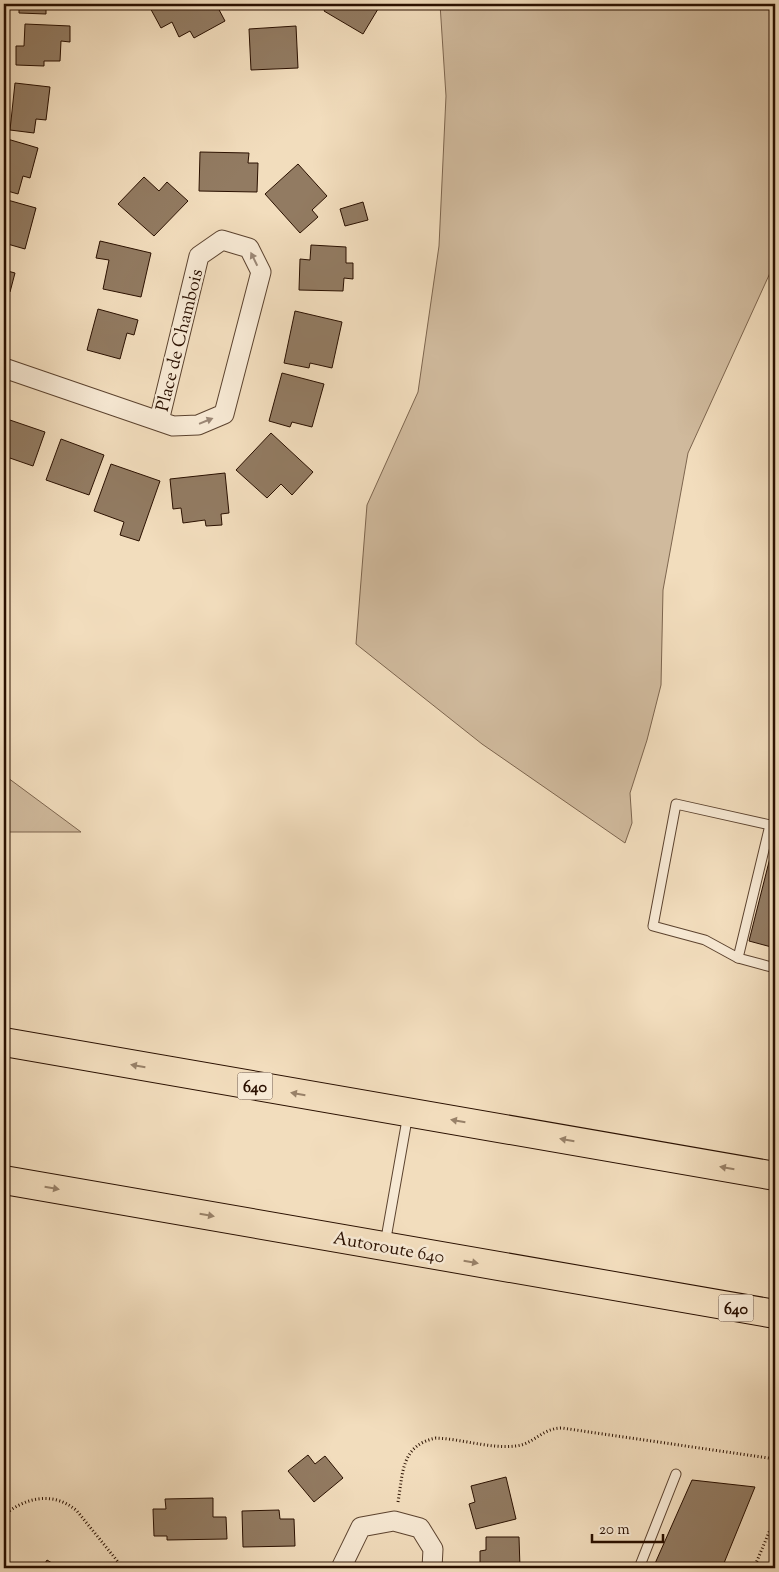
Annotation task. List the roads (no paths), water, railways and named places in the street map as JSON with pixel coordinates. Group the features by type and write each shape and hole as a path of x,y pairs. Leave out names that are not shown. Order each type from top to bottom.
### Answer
{"highway":[{"name":"640","path":"4,1042 775,1176"},
{"name":"Autoroute 640","path":"4,1180 775,1314"},
{"path":"696,1301 775,1327"}],"street":[{"name":"Place de Chambois","path":"4,368 173,426 198,425 224,414 261,272 249,248 222,240 199,256 159,421"},
{"path":"340,1568 361,1527 394,1521 420,1528 433,1549 432,1568"}],"lane":[{"path":"738,958 773,826 676,804 653,926 706,940 738,958 775,968"},
{"path":"384,1246 408,1113"},
{"path":"639,1568 676,1474"}]}
